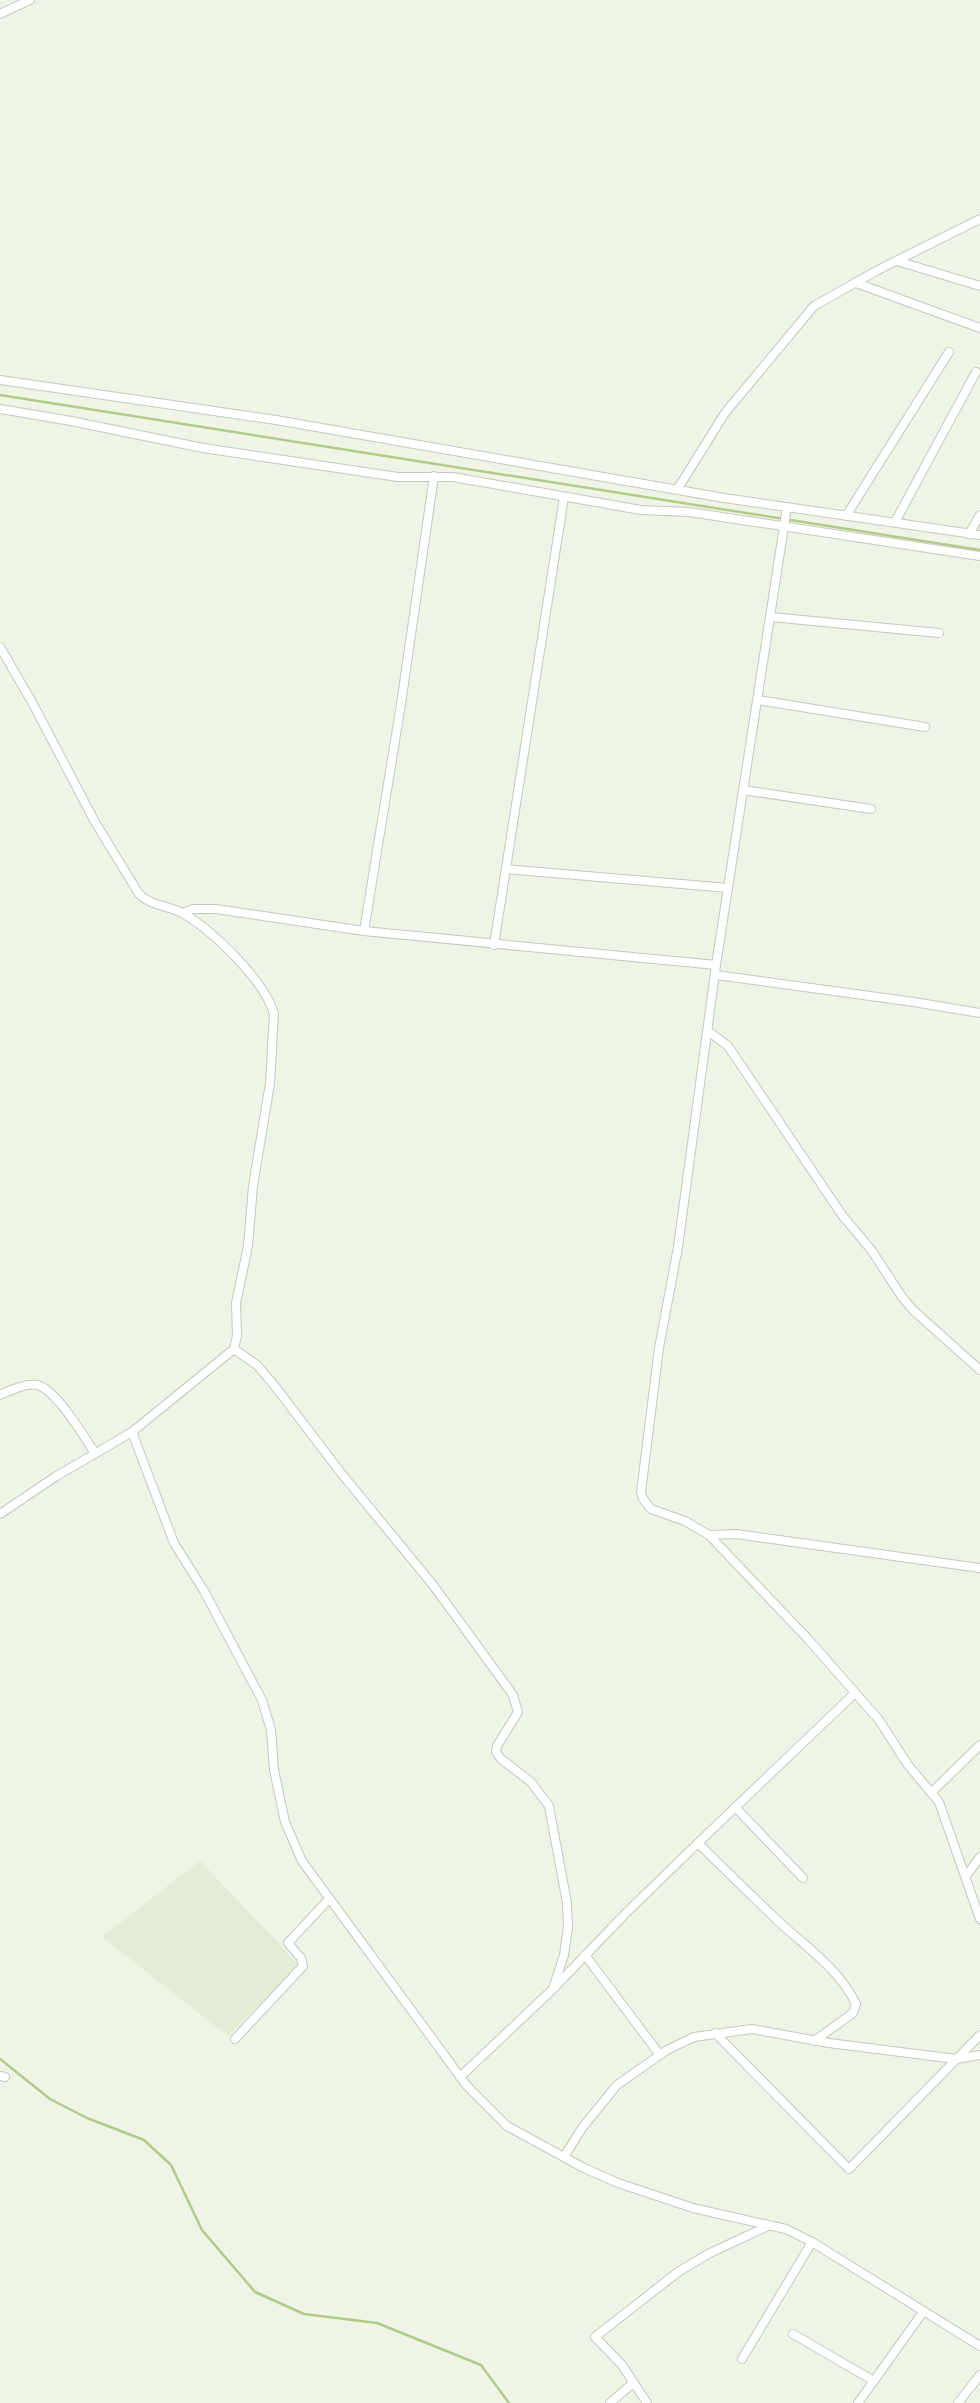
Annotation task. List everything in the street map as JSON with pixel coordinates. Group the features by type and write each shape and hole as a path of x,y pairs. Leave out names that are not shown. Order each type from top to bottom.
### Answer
{"street":[{"path":"0,14 30,0"},
{"path":"677,490 725,413 814,306 980,219"},
{"path":"897,261 980,286"},
{"path":"856,283 980,328"},
{"path":"846,516 949,352"},
{"path":"895,522 976,372"},
{"path":"0,380 276,420 786,509 895,522 980,535"},
{"path":"0,409 80,422 204,448 398,477 453,476 641,510 689,512 783,524 980,556"},
{"path":"364,931 402,704 434,476"},
{"path":"494,945 564,497"},
{"path":"786,509 771,617 716,965 678,1247 659,1348 641,1492 643,1499 651,1509 684,1521 709,1534 808,1639 879,1720 908,1765 932,1792 946,1818 980,1919"},
{"path":"969,534 980,515"},
{"path":"771,617 939,633"},
{"path":"0,647 33,704 95,822 139,894 149,903 183,913 238,960 267,997 274,1014 270,1082 253,1186 248,1246 236,1303 237,1336 234,1349 132,1432 55,1476 0,1514"},
{"path":"758,700 925,727"},
{"path":"743,790 871,809"},
{"path":"506,869 728,888"},
{"path":"183,913 194,909 216,909 364,931 716,965"},
{"path":"716,975 980,1013"},
{"path":"708,1031 728,1046 838,1209 872,1251 902,1297 920,1316 980,1370"},
{"path":"234,1349 257,1365 279,1392 341,1473 433,1585 513,1695 518,1712 497,1746 496,1752 501,1759 531,1782 549,1806 567,1903 568,1927 564,1955 553,1989"},
{"path":"0,1395 33,1385 45,1388 58,1401 95,1453"},
{"path":"132,1432 176,1548 204,1591 262,1700 271,1730 274,1770 285,1822 302,1861 460,2077 493,2115 507,2126 564,2157 618,2183 693,2208 786,2230 812,2242 980,2346"},
{"path":"709,1534 736,1534 980,1568"},
{"path":"460,2077 553,1989 698,1842 855,1693"},
{"path":"932,1792 980,1745"},
{"path":"735,1807 803,1878"},
{"path":"698,1842 776,1919 828,1966 852,1994 856,2004 854,2013 814,2040"},
{"path":"966,1876 980,1857"},
{"path":"235,2039 303,1966 301,1958 288,1943 329,1899"},
{"path":"585,1955 660,2055"},
{"path":"564,2157 582,2128 617,2085 660,2055 694,2037 715,2033 761,2030 814,2040 956,2060 980,2055"},
{"path":"715,2033 849,2169 980,2035"},
{"path":"647,2403 622,2365 595,2337 678,2272 722,2247 770,2226"},
{"path":"742,2359 812,2242"},
{"path":"858,2403 923,2312"},
{"path":"793,2334 874,2381"},
{"path":"958,2403 980,2375"},
{"path":"610,2403 633,2383"}],"shaded area":[{"path":"200,1861 299,1965 228,2036 102,1937"}],"waterway":[{"path":"0,395 980,550"},
{"path":"0,2059 50,2099 87,2118 144,2140 171,2165 202,2230 255,2292 304,2314 377,2323 481,2365 509,2403"}]}
